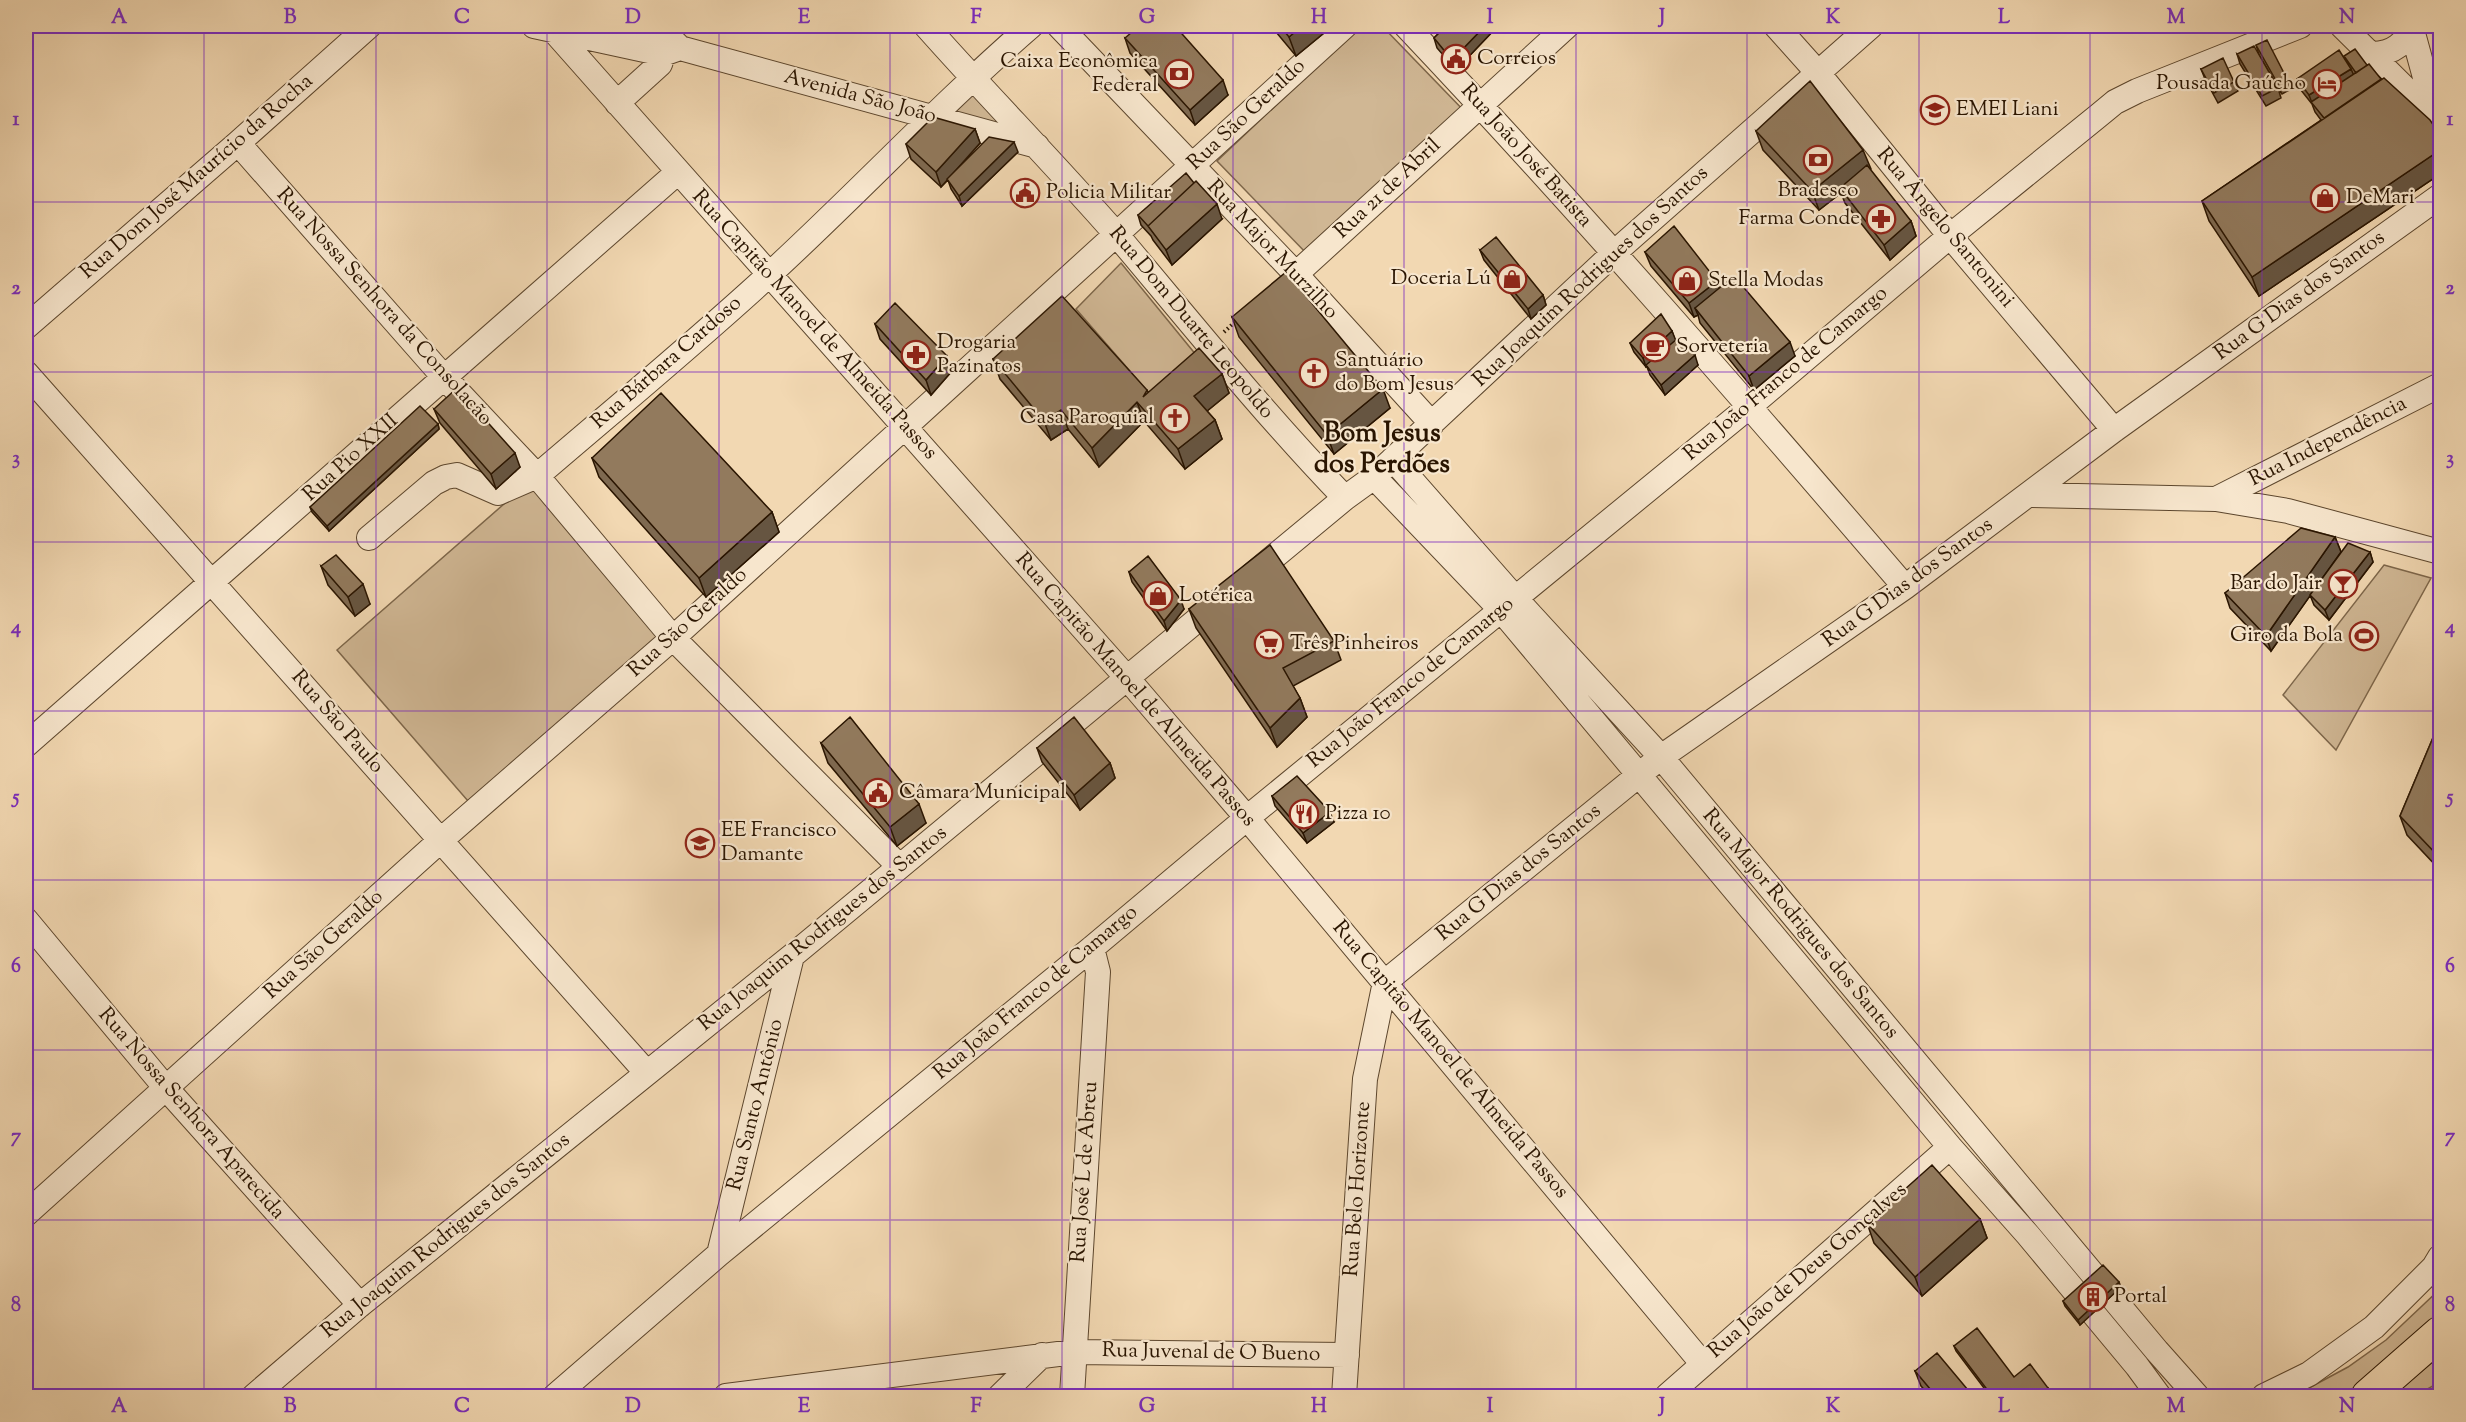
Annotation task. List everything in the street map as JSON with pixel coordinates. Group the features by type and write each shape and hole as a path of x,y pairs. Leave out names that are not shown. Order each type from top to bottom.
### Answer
{"highway":[{"path":"2368,1396 2440,1333"}],"street":[{"name":"Rua Dom José Maurício da Rocha","path":"26,327 369,26"},
{"name":"Avenida São João","path":"622,26 671,46 1039,146"},
{"name":"Rua Dom Duarte Leopoldo","path":"926,26 972,78 1039,146 1208,346 1345,498"},
{"name":"Rua Bárbara Cardoso","path":"369,538 434,483 446,477 457,475 495,494 537,476 770,274 934,118 972,78 1031,26"},
{"name":"Rua Major Murzilho","path":"1059,26 1296,274 1432,424"},
{"name":"Rua São Geraldo","path":"26,1214 441,840 673,638 1344,26"},
{"name":"Rua João José Batista","path":"1406,26 1480,104 1614,253 1750,406 1905,587"},
{"name":"Rua 21 de Abril","path":"1296,274 1567,26"},
{"name":"Rua Ângelo Santonini","path":"1776,26 1818,73 1950,236 2115,430"},
{"name":"Rua Joaquim Rodrigues dos Santos","path":"254,1396 360,1305 792,956 1345,498 1374,477 1614,253 1871,26"},
{"name":"Rua João Franco de Camargo","path":"555,1396 719,1254 1750,406 1950,236 2115,102 2300,26"},
{"path":"2342,26 2439,121"},
{"path":"2373,54 2393,51 2401,45 2412,26"},
{"path":"2412,26 2426,88 2439,121"},
{"name":"Avenida São João","path":"543,28 671,46"},
{"name":"Rua Capitão Manoel de Almeida Passos","path":"543,28 617,103 1127,678 1385,982 1702,1363"},
{"path":"617,103 660,64 671,46"},
{"name":"Rua Nossa Senhora da Consolacão","path":"238,143 443,376 537,476 673,638 899,866"},
{"name":"Rua Pio XXII","path":"26,744 678,172"},
{"name":"Rua G Dias dos Santos","path":"1385,982 1661,757 1905,587 2115,430 2440,196"},
{"name":"Rua São Paulo","path":"26,373 646,1072"},
{"name":"Rua Independência","path":"2216,499 2440,385"},
{"name":"Rua Major Rodrigues dos Santos","path":"1393,459 1640,775 1950,1146 2028,1235 2137,1366 2159,1396"},
{"name":"Rua Major Rodrigues dos Santos","path":"1374,477 1508,604 1661,757 2157,1351 2198,1396"},
{"path":"2031,495 2216,499 2288,511 2440,552"},
{"name":"Rua Nossa Senhora Aparecida","path":"26,920 165,1087 360,1305"},
{"name":"Rua José L de Abreu","path":"1072,1396 1098,972 1092,948"},
{"name":"Rua Santo Antônio","path":"719,1254 792,956"},
{"name":"Rua Belo Horizonte","path":"1344,1396 1365,1079 1385,982"},
{"name":"Rua João de Deus Gonçalves","path":"1666,1396 1950,1146"},
{"path":"2028,1235 2047,1220"},
{"path":"2264,1396 2309,1374 2374,1327 2434,1267 2440,1257"},
{"path":"2137,1366 2157,1351"},
{"name":"Rua Juvenal de O Bueno","path":"726,1396 1074,1352 1347,1355"},
{"path":"1000,1396 1042,1355"}],"path":[{"path":"1208,346 1242,315"}],"shaded area":[{"path":"1360,26 1382,26 1469,116 1309,256 1217,161"},
{"path":"973,94 1003,124 954,113"},
{"path":"1121,263 1201,361 1156,401 1076,309"},
{"path":"528,483 664,636 468,801 337,650"},
{"name":"Giro da Bola","path":"2384,565 2431,578 2336,750 2283,695"},
{"path":"2440,1289 2440,1327 2359,1396 2294,1396 2348,1367 2386,1340"},
{"path":"2440,1356 2440,1382 2415,1396 2392,1396"}],"building":[{"name":"Caixa Econômica Federal","path":"1139,26 1175,26 1223,80 1190,110 1125,38"},
{"path":"1280,26 1302,26 1289,37"},
{"path":"1446,26 1485,26 1452,60 1434,38"},
{"path":"2267,40 2287,79 2278,84 2256,45"},
{"path":"2254,46 2278,88 2262,96 2237,54"},
{"path":"2355,49 2367,65 2356,73 2344,56"},
{"path":"2339,50 2351,69 2309,95 2297,79"},
{"path":"2223,58 2234,82 2214,93 2201,69"},
{"path":"2369,64 2381,79 2324,118 2311,102"},
{"name":"DeMari","path":"2384,78 2430,120 2440,135 2440,150 2252,277 2202,201"},
{"name":"Bradesco","path":"1810,81 1863,150 1812,191 1756,131"},
{"path":"933,117 975,129 936,172 906,144"},
{"path":"989,137 1014,142 959,196 947,179"},
{"name":"Farma Conde","path":"1867,165 1911,221 1884,245 1840,188"},
{"path":"1186,173 1194,183 1148,226 1138,215"},
{"path":"1196,181 1217,204 1166,250 1148,226"},
{"name":"Stella Modas","path":"1674,226 1717,281 1689,303 1645,252"},
{"name":"Doceria Lú","path":"1496,237 1543,295 1528,309 1480,250"},
{"name":"Santuário do Bom Jesus","path":"1286,272 1383,389 1327,435 1232,317"},
{"path":"1734,276 1790,342 1749,376 1695,308"},
{"path":"1062,296 1147,390 1143,397 1199,348 1222,374 1194,396 1215,420 1178,449 1137,402 1092,448 1061,410 1044,421 993,359"},
{"name":"Drogaria Pazinatos","path":"895,303 947,356 926,380 875,324"},
{"path":"1661,314 1672,331 1643,358 1630,343"},
{"path":"1677,339 1695,355 1661,385 1646,365"},
{"path":"457,388 515,453 491,474 434,409"},
{"path":"661,393 772,512 699,578 592,458"},
{"path":"420,406 438,424 327,526 310,507"},
{"path":"2301,528 2335,537 2266,636 2225,593"},
{"path":"2348,543 2370,552 2325,610 2310,595"},
{"name":"Três Pinheiros","path":"1270,545 1334,641 1283,668 1300,698 1270,728 1189,609"},
{"path":"336,555 363,584 348,597 321,566"},
{"name":"Lotérica","path":"1148,556 1181,600 1164,621 1129,572"},
{"name":"Câmara Municipal","path":"850,717 919,804 890,827 821,743"},
{"path":"1074,717 1110,763 1074,795 1037,748"},
{"path":"2440,721 2440,858 2400,816"},
{"name":"Pizza 10","path":"1297,776 1330,812 1303,833 1272,796"},
{"path":"1932,1165 1980,1219 1915,1277 1867,1223"},
{"name":"Portal","path":"2103,1265 2119,1282 2078,1320 2063,1301"},
{"path":"1977,1328 2014,1377 2030,1364 2048,1388 2036,1396 1992,1396 1954,1346"},
{"path":"1937,1353 1973,1396 1936,1396 1915,1371"}],"place":[{"name":"Correios","path":"1456,59"},
{"name":"Caixa Econômica Federal","path":"1179,74"},
{"name":"Pousada Gaúcho","path":"2327,84"},
{"name":"EMEI Liani","path":"1935,110"},
{"name":"Bradesco","path":"1818,160"},
{"name":"Policia Militar","path":"1025,193"},
{"name":"DeMari","path":"2325,198"},
{"name":"Farma Conde","path":"1881,219"},
{"name":"Doceria Lú","path":"1512,279"},
{"name":"Stella Modas","path":"1687,281"},
{"name":"Sorveteria","path":"1655,347"},
{"name":"Drogaria Pazinatos","path":"916,355"},
{"name":"Santuário do Bom Jesus","path":"1314,373"},
{"name":"Casa Paroquial","path":"1175,418"},
{"name":"Bar do Jair","path":"2343,584"},
{"name":"Lotérica","path":"1158,596"},
{"name":"Giro da Bola","path":"2364,636"},
{"name":"Três Pinheiros","path":"1269,644"},
{"name":"Câmara Municipal","path":"878,793"},
{"name":"Pizza 10","path":"1304,814"},
{"name":"EE Francisco Damante","path":"700,843"},
{"name":"Portal","path":"2093,1297"}],"district":[{"name":"Bom Jesus dos Perdões","path":"1382,450"}]}
